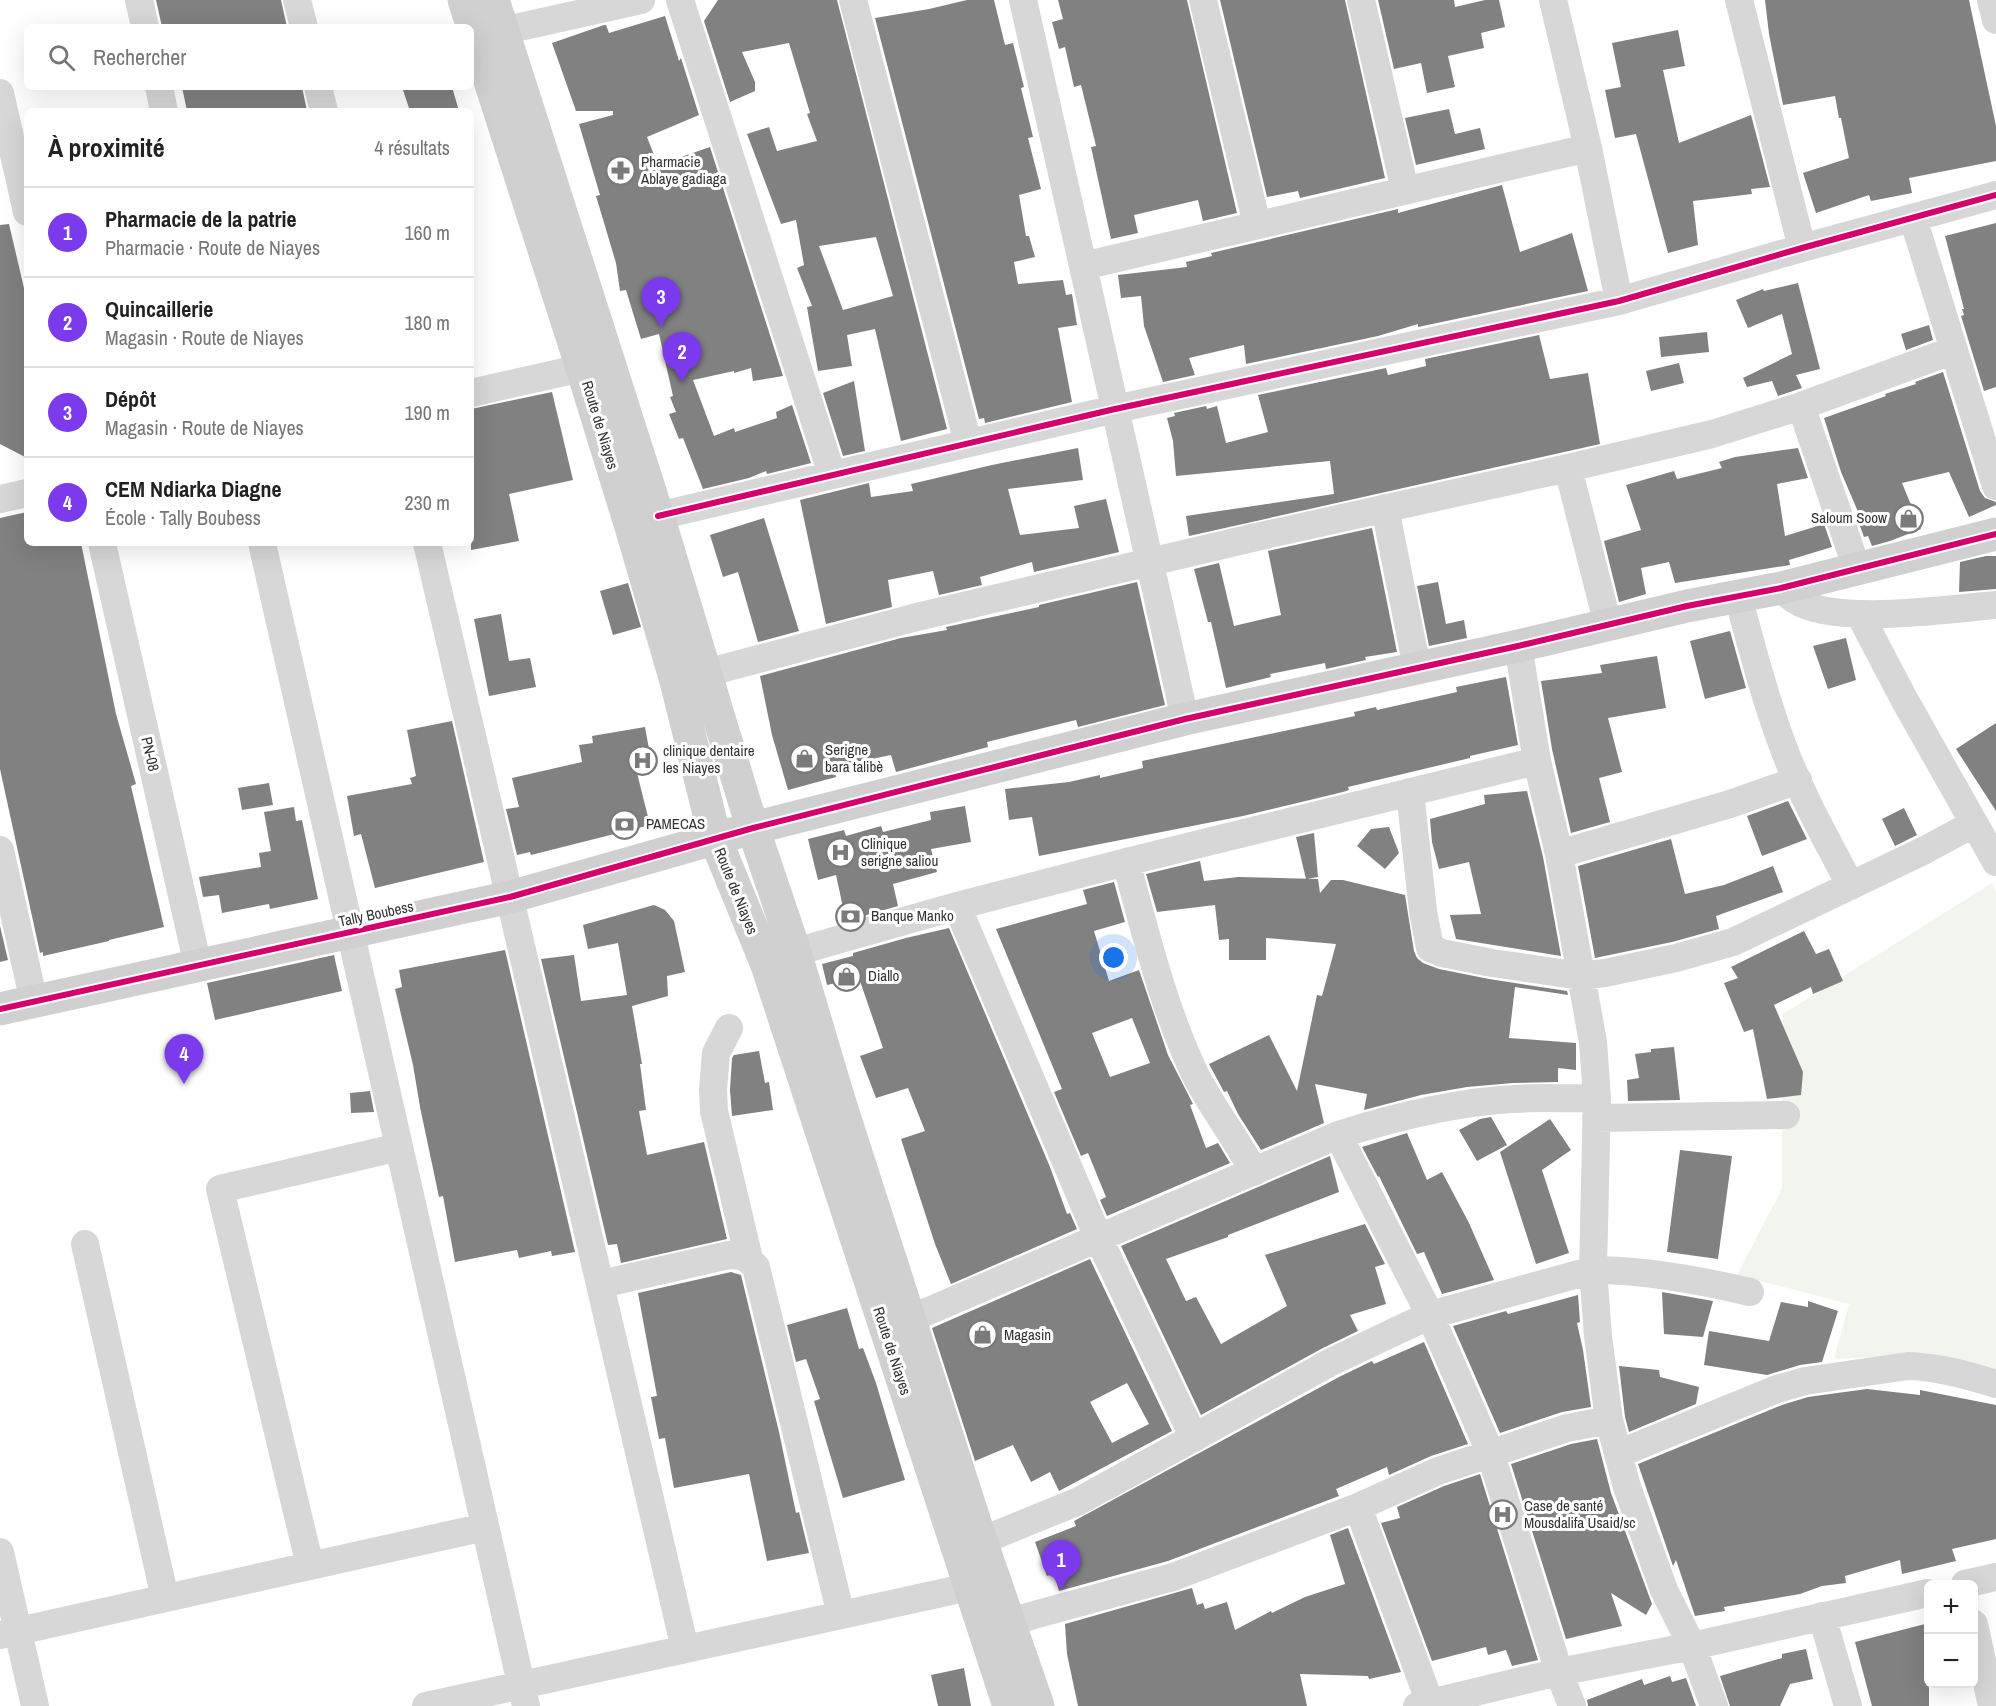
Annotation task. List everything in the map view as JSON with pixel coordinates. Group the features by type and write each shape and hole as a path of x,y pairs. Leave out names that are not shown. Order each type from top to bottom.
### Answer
{"main road":[{"name":"Route de Niayes","path":"464,0 472,24"},
{"name":"Route de Niayes","path":"493,0 658,516 753,828 795,952 981,1541 1038,1706"},
{"name":"Route de Niayes","path":"474,31 582,368 676,681 715,838 767,965 1009,1706"},
{"name":"Tally Boubess","path":"0,1009 510,897 715,838 1185,719 1781,588 1996,534"}],"street":[{"path":"139,0 144,24"},
{"path":"297,0 303,24"},
{"path":"502,31 641,0"},
{"path":"680,0 832,475"},
{"path":"853,0 968,443"},
{"path":"1023,0 1185,719"},
{"path":"1203,0 1257,225"},
{"path":"1360,0 1405,190"},
{"path":"1553,0 1588,148 1619,301"},
{"path":"1739,0 1802,248"},
{"path":"1991,0 1996,20"},
{"path":"160,90 163,108"},
{"path":"319,90 323,108"},
{"path":"0,93 24,199"},
{"path":"1083,266 1588,148"},
{"path":"658,516 1115,409 1619,301 1996,195"},
{"path":"1913,218 1996,486"},
{"path":"706,673 917,617 1712,434 1801,406 1954,350"},
{"path":"474,392 582,368"},
{"path":"1801,406 1857,569"},
{"path":"1568,468 1608,625"},
{"path":"0,499 24,494"},
{"path":"1385,508 1417,668"},
{"name":"PN-08","path":"103,546 198,966"},
{"path":"263,546 524,1696"},
{"path":"428,546 685,1649"},
{"path":"1781,588 1795,600 1821,610 1860,615 1996,605"},
{"path":"1738,596 1782,744 1851,886"},
{"path":"1860,615 1973,824 1996,862"},
{"path":"1518,646 1537,761 1560,854 1593,1042 1597,1108 1593,1270 1598,1336 1609,1420 1627,1487 1664,1590 1692,1646 1714,1706"},
{"path":"795,952 957,906 1126,862 1537,761"},
{"path":"1560,854 1650,829 1798,780"},
{"path":"1410,792 1423,912 1430,948 1442,953 1492,963 1581,976 1614,972 1714,948 1744,937 1925,850 1973,824"},
{"path":"0,850 34,1002"},
{"path":"1126,862 1155,972 1185,1051 1212,1103 1254,1172"},
{"path":"957,906 1098,1237 1194,1438"},
{"path":"729,1028 716,1053 714,1111 749,1259"},
{"path":"910,1319 1338,1135 1415,1114 1514,1099 1597,1108 1786,1115"},
{"path":"1338,1135 1430,1315 1490,1452 1559,1672 1572,1706"},
{"path":"309,1566 220,1189 399,1147"},
{"path":"85,1244 165,1598"},
{"path":"601,1284 729,1255 740,1255 749,1259 756,1267 841,1615"},
{"path":"981,1541 1079,1501 1331,1362 1430,1315 1593,1270 1619,1270 1658,1275 1750,1292"},
{"path":"1618,1454 1734,1405 1805,1381 1908,1366 1966,1375 1996,1384"},
{"path":"1009,1622 1173,1577 1358,1507 1437,1471 1567,1428 1609,1420"},
{"path":"1358,1507 1423,1704 1491,1698 1559,1672 1692,1646 1924,1594"},
{"path":"9,1633 485,1527"},
{"path":"0,1552 9,1633 35,1706"},
{"path":"1978,1581 1996,1577"},
{"path":"426,1706 524,1696 685,1649 969,1587"},
{"path":"1822,1616 1848,1706"},
{"path":"1976,1634 1992,1706"}],"shaded area":[{"path":"1992,883 1996,891 1996,1376 1918,1355 1834,1359 1849,1304 1737,1275 1782,1189 1783,1014"}],"building":[{"path":"156,0 281,0 286,24 161,24"},
{"path":"718,0 837,0 947,429 901,441 875,329 847,335 852,366 818,371 807,307 812,306 797,268 804,265 796,220 781,224 747,134 769,127 777,151 817,141 807,114 810,113 789,43 742,52 755,82 755,91 730,102 704,21","holes":["876,237 893,296 843,310 819,246"]},
{"path":"967,0 994,0 1005,45 1013,43 1033,137 1028,138 1041,189 1019,195 1026,236 1029,236 1035,257 1014,262 1018,284 1063,280 1066,295 1072,294 1077,325 1058,328 1072,402 985,423 984,418 979,419 875,18"},
{"path":"1058,0 1187,0 1237,213 1203,221 1198,200 1134,215 1138,233 1111,239 1091,147 1096,146 1081,85 1074,87 1065,47 1059,49 1052,22 1063,19"},
{"path":"1220,0 1345,0 1385,178 1300,198 1298,191 1267,197"},
{"path":"1378,0 1454,0 1455,7 1485,0 1499,0 1505,27 1481,33 1484,48 1448,56 1455,87 1427,93 1421,63 1394,69"},
{"path":"1765,0 1969,0 1996,126 1996,161 1909,178 1912,193 1871,201 1869,195 1816,213 1803,173 1849,158 1841,118 1839,118 1835,96 1783,105 1769,34"},
{"path":"665,16 699,115 647,137 658,165 710,147 783,376 753,381 751,368 693,380 714,436 734,428 735,432 777,418 776,412 792,405 811,463 767,474 766,471 749,478 703,489 683,438 679,439 669,414 676,412 670,397 673,396 659,334 641,339 626,290 620,291 616,263 596,196 600,195 579,124 613,115 613,111 576,111 552,43 604,25 609,33"},
{"path":"1678,30 1685,66 1663,70 1679,143 1751,115 1770,187 1751,189 1752,194 1693,201 1698,245 1668,253 1636,134 1615,138 1605,90 1621,87 1612,43"},
{"path":"183,90 303,90 306,108 186,108"},
{"path":"403,90 453,90 458,108 409,108"},
{"path":"1449,109 1455,134 1480,128 1485,149 1416,165 1405,118"},
{"path":"1502,185 1520,252 1572,233 1588,291 1418,327 1418,324 1378,336 1246,364 1244,345 1189,358 1195,375 1163,382 1144,326 1141,296 1121,298 1118,275 1187,267 1186,262 1212,256 1211,253 1398,209 1398,213"},
{"path":"1996,223 1996,387 1984,391 1961,316 1964,315 1962,309 1964,309 1945,236"},
{"path":"9,224 24,288 24,456 0,444 0,225"},
{"path":"1798,283 1820,369 1796,375 1802,388 1778,396 1772,381 1747,387 1743,378 1792,354 1782,314 1748,328 1736,300 1763,289 1764,291"},
{"path":"1929,325 1933,340 1906,350 1901,334"},
{"path":"1707,332 1709,352 1661,357 1659,337"},
{"path":"1539,335 1550,379 1588,373 1600,444 1189,536 1186,516 1334,494 1330,461 1176,476 1173,441 1167,418 1175,416 1174,413 1217,406 1226,443 1268,432 1258,395 1386,368 1388,375 1426,366 1425,359"},
{"path":"1679,363 1684,383 1651,391 1646,371"},
{"path":"1943,372 1980,491 1985,498 1996,502 1996,505 1969,517 1949,472 1902,483 1921,529 1872,546 1868,536 1864,537 1856,515 1859,514 1841,472 1824,418 1886,396 1885,394"},
{"path":"854,381 865,451 843,456 823,393"},
{"path":"552,392 573,480 509,494 519,541 471,550 471,546 474,546 474,408"},
{"path":"1078,448 1083,480 1008,489 1020,535 1079,528 1074,506 1106,499 1119,552 1034,572 1032,562 980,577 982,585 939,595 933,571 888,580 892,607 826,624 800,500 869,483 871,497 913,491 911,484"},
{"path":"1798,448 1808,478 1777,484 1785,536 1824,524 1832,547 1789,560 1790,565 1675,583 1669,562 1641,568 1646,594 1619,602 1604,541 1641,530 1626,485 1674,471 1677,479 1722,468 1719,462 1735,457"},
{"path":"24,513 24,546 82,546 116,714 136,784 131,786 164,927 43,956 43,952 40,953 0,769 0,518"},
{"path":"764,518 799,631 758,642 738,572 723,577 710,535"},
{"path":"1372,528 1397,652 1365,657 1366,660 1326,669 1325,663 1270,674 1271,677 1226,688 1211,622 1208,622 1194,569 1219,563 1234,626 1281,615 1268,551"},
{"path":"1996,556 1996,589 1959,592 1960,562"},
{"path":"1137,582 1165,705 1078,727 1076,720 987,742 988,747 896,772 891,755 833,767 836,777 788,790 772,735 760,676 901,638 947,630 946,627 1039,607 1039,605"},
{"path":"1438,582 1446,624 1464,620 1467,638 1429,646 1417,586"},
{"path":"628,583 641,627 613,635 600,591"},
{"path":"501,614 509,661 530,658 536,687 489,696 474,619"},
{"path":"1730,631 1746,688 1705,699 1690,641"},
{"path":"1846,638 1856,680 1828,689 1813,646"},
{"path":"1657,656 1666,708 1608,718 1622,772 1599,778 1610,822 1571,833 1552,749 1541,681 1602,673 1600,665"},
{"path":"1506,677 1518,745 1348,787 1349,790 1343,792 1243,816 1039,856 1032,817 1009,820 1005,789 1069,782 1100,775 1100,778 1143,768 1142,761 1355,716 1354,712 1376,707 1377,710 1457,692 1456,687"},
{"path":"452,721 484,862 375,888 361,834 354,836 347,796 412,784 410,778 416,776 407,730"},
{"path":"1996,723 1996,811 1956,749"},
{"path":"645,727 653,771 637,773 650,825 531,855 530,852 517,855 506,809 519,807 512,778 582,762 579,745 593,743 592,736"},
{"path":"269,783 273,805 242,810 238,788"},
{"path":"1527,791 1543,857 1561,956 1456,939 1450,915 1481,914 1469,862 1439,869 1432,842 1430,819 1485,804 1484,795"},
{"path":"1788,801 1807,839 1762,856 1747,816"},
{"path":"965,806 971,842 931,849 937,872 893,884 898,906 846,921 836,875 818,880 808,839 844,830 846,836 881,826 883,832 931,820 930,812"},
{"path":"294,807 296,821 302,820 318,899 270,909 269,904 222,913 219,895 203,897 199,877 261,867 259,853 271,851 264,812"},
{"path":"1904,808 1917,835 1895,846 1882,819"},
{"path":"1389,827 1399,853 1385,869 1357,846 1371,829"},
{"path":"1314,833 1318,877 1306,879 1296,837"},
{"path":"1671,839 1685,894 1724,885 1773,866 1783,892 1716,916 1719,929 1672,942 1595,958 1578,866"},
{"path":"1200,861 1204,881 1238,877 1318,879 1320,893 1331,880 1343,880 1405,895 1414,951 1423,963 1439,969 1489,979 1567,991 1568,995 1515,987 1509,1038 1576,1043 1576,1070 1558,1068 1558,1082 1467,1087 1421,1095 1364,1110 1367,1094 1315,1084 1324,1123 1261,1150 1209,1064 1269,1035 1297,1091 1317,995 1322,996 1336,944 1266,938 1266,960 1229,960 1229,939 1219,940 1215,905 1157,912 1146,874"},
{"path":"1114,882 1125,922 1094,931 1109,981 1139,970 1168,1055 1193,1104 1190,1105 1206,1148 1218,1143 1230,1163 1107,1216 1100,1200 1106,1197 1088,1153 1081,1156 1054,1092 1062,1089 996,929 1087,904 1083,890","holes":["1132,1018 1150,1063 1110,1077 1092,1033"]},
{"path":"654,905 665,910 674,921 685,972 667,976 668,996 632,1006 642,1064 640,1064 646,1110 639,1111 647,1155 704,1142 727,1239 621,1263 617,1244 608,1245 541,959 574,955 581,1001 627,995 618,943 588,949 583,925"},
{"path":"0,926 8,960 0,962"},
{"path":"949,928 1050,1167 1067,1214 1070,1213 1077,1229 951,1284 935,1244 901,1139 925,1131 908,1088 876,1098 860,1056 883,1048 859,978 827,985 822,964 853,956 853,953"},
{"path":"1804,931 1816,954 1829,949 1843,981 1813,994 1811,987 1774,1005 1803,1072 1801,1095 1767,1099 1753,1029 1744,1032 1724,983 1738,978 1731,967"},
{"path":"505,950 575,1252 552,1256 551,1251 519,1258 517,1250 455,1262 443,1196 439,1197 413,1065 395,989 402,987 399,970"},
{"path":"334,955 342,991 215,1020 207,983"},
{"path":"1674,1047 1680,1100 1628,1101 1627,1080 1639,1078 1635,1054 1651,1052 1651,1049"},
{"path":"759,1051 765,1083 769,1082 773,1110 732,1116 730,1090 732,1058 734,1055"},
{"path":"370,1091 374,1112 351,1113 350,1093"},
{"path":"1491,1117 1507,1145 1477,1161 1459,1130 1480,1119"},
{"path":"1550,1119 1571,1150 1542,1170 1569,1253 1536,1264 1500,1152"},
{"path":"1407,1133 1427,1180 1442,1172 1469,1223 1494,1280 1442,1294 1424,1252 1417,1254 1379,1176 1362,1147"},
{"path":"1680,1150 1732,1156 1718,1259 1667,1252"},
{"path":"1330,1156 1339,1192 1228,1235 1228,1237 1166,1259 1186,1301 1196,1297 1221,1344 1287,1306 1265,1255 1365,1224 1385,1264 1375,1267 1386,1304 1350,1315 1358,1331 1201,1415 1121,1246"},
{"path":"1090,1259 1172,1431 1059,1491 1050,1472 1031,1482 1013,1445 975,1461 932,1328","holes":["1127,1383 1149,1424 1112,1443 1090,1402"]},
{"path":"731,1272 741,1275 796,1513 799,1512 809,1553 767,1561 749,1474 674,1488 665,1438 659,1439 651,1397 657,1396 638,1293"},
{"path":"1662,1292 1713,1301 1703,1337 1664,1334"},
{"path":"1578,1295 1580,1322 1577,1323 1591,1407 1562,1412 1500,1433 1453,1326 1506,1311 1508,1314"},
{"path":"1808,1301 1838,1311 1822,1362 1800,1365 1767,1375 1704,1365 1709,1331 1769,1341 1781,1302 1808,1307"},
{"path":"847,1308 859,1349 863,1348 876,1383 905,1480 843,1498 814,1401 820,1399 806,1359 796,1362 787,1325"},
{"path":"1424,1342 1468,1444 1431,1456 1389,1475 1387,1467 1336,1489 1339,1496 1168,1561 1059,1591 1054,1573 1047,1576 1035,1542 1076,1526 1074,1521 1339,1377 1372,1361 1374,1364"},
{"path":"1619,1366 1659,1370 1660,1377 1699,1387 1696,1404 1629,1432"},
{"path":"1867,1389 1920,1395 1920,1390 1996,1405 1996,1539 1952,1549 1956,1561 1902,1574 1900,1560 1845,1576 1846,1583 1822,1586 1800,1594 1724,1607 1725,1611 1695,1616 1676,1560 1673,1566 1638,1464 1782,1405 1808,1397"},
{"path":"1597,1439 1611,1493 1652,1604 1646,1615 1611,1593 1622,1626 1566,1639 1511,1464 1571,1444"},
{"path":"1480,1474 1538,1660 1512,1666 1506,1650 1488,1655 1486,1647 1432,1661 1381,1523 1400,1518 1397,1507 1444,1486"},
{"path":"1348,1528 1401,1672 1369,1679 1368,1676 1300,1674 1307,1706 1078,1706 1067,1654 1065,1624 1192,1588 1197,1605 1203,1603 1205,1609 1227,1602 1235,1630 1271,1611 1272,1613 1305,1597 1345,1584 1330,1535"},
{"path":"1924,1624 1924,1688 1929,1688 1929,1706 1872,1706 1855,1642"},
{"path":"1806,1649 1813,1679 1790,1684 1780,1706 1730,1706 1720,1676 1782,1658 1782,1654"},
{"path":"964,1668 971,1706 938,1706 931,1675"},
{"path":"1670,1676 1672,1682 1686,1678 1696,1706 1588,1706 1587,1700 1642,1679 1644,1685"}],"cycle path":[{"path":"658,516 1115,409 1619,301 1996,195"},
{"path":"0,1009 510,897 753,828 1185,719 1518,646 1687,606 1781,588 1996,534"}],"place":[{"name":"Pharmacie Ablaye gadiaga","path":"620,171"},
{"name":"Dépôt","path":"661,327"},
{"name":"Quincaillerie","path":"682,382"},
{"name":"Saloum Soow","path":"1908,518"},
{"name":"Serigne bara talibè","path":"804,759"},
{"name":"clinique dentaire les Niayes","path":"642,760"},
{"name":"PAMECAS","path":"625,824"},
{"name":"Clinique serigne saliou","path":"840,853"},
{"name":"Banque Manko","path":"850,916"},
{"name":"Diallo","path":"847,976"},
{"name":"CEM Ndiarka Diagne","path":"184,1084"},
{"name":"Magasin","path":"983,1335"},
{"name":"Case de santé Mousdalifa Usaid/sc","path":"1503,1515"},
{"name":"Pharmacie de la patrie","path":"1061,1590"}]}
